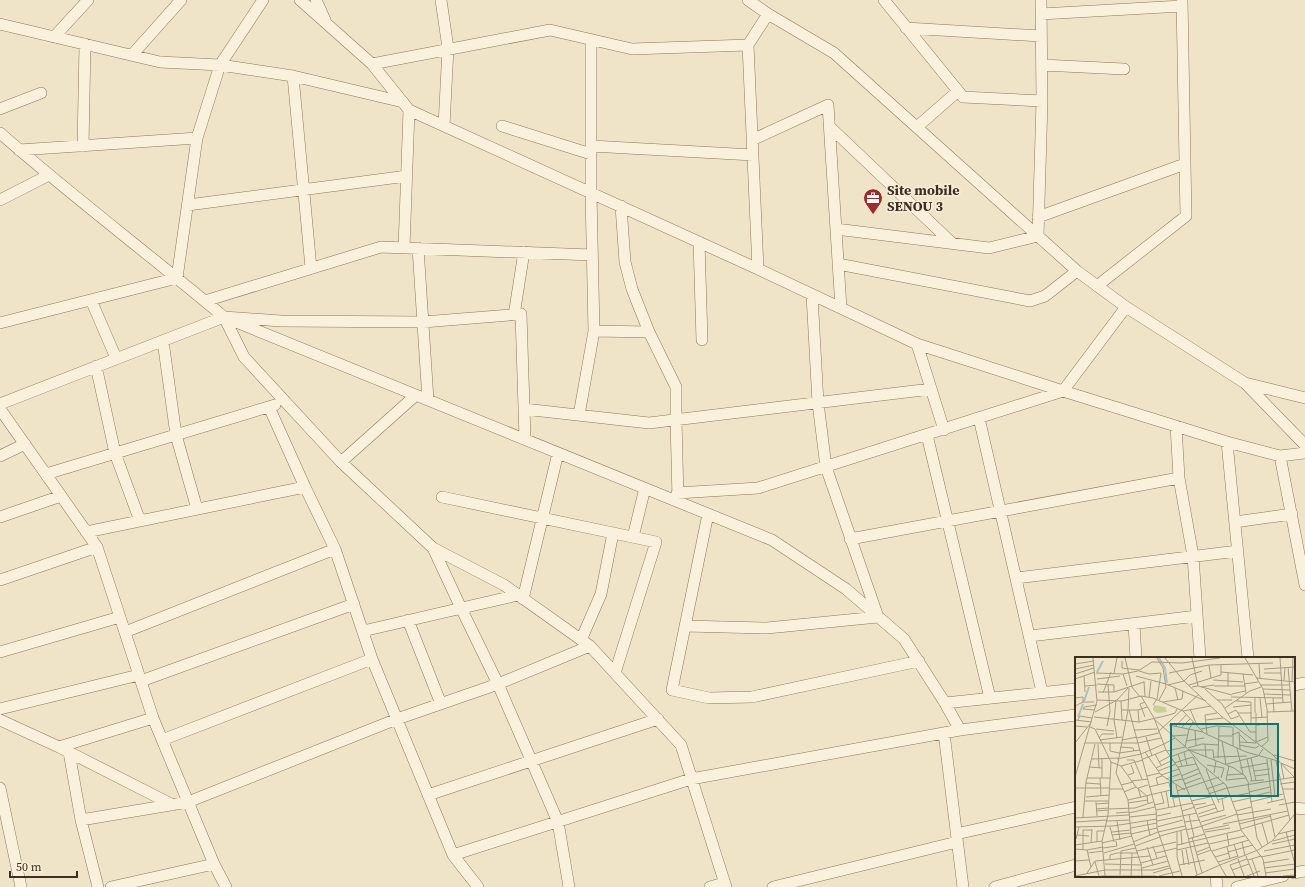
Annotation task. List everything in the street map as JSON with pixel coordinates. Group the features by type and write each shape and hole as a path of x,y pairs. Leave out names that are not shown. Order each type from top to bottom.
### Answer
{"street":[{"path":"54,37 88,0"},
{"path":"132,55 181,0"},
{"path":"178,278 197,138 220,65 263,0"},
{"path":"300,0 372,64 406,106 407,176 404,248"},
{"path":"316,0 326,23"},
{"path":"440,0 448,48 444,126"},
{"path":"748,0 768,14 834,53 1077,271 1126,307 1245,382 1305,444"},
{"path":"884,0 963,97 1042,101"},
{"path":"1038,236 1042,101 1041,0"},
{"path":"1041,14 1182,3 1186,216 1098,286"},
{"path":"758,269 748,45 768,14"},
{"path":"0,24 160,62 220,65 293,76 406,106 444,126 758,269 917,344 1227,442 1280,456 1305,453"},
{"path":"906,28 1041,36"},
{"path":"372,64 448,48 550,30 632,50 748,45"},
{"path":"579,415 594,331 591,193 591,40"},
{"path":"83,146 85,44"},
{"path":"1042,65 1124,69"},
{"path":"293,76 311,268"},
{"path":"917,127 958,91"},
{"path":"0,110 41,93"},
{"path":"752,140 828,105 841,308"},
{"path":"502,126 591,150 753,155"},
{"path":"830,127 952,243"},
{"path":"0,133 49,176 178,278 224,317 645,488 677,497 708,514 772,540 846,589 904,639 945,702 960,730"},
{"path":"19,150 197,138"},
{"path":"1038,217 1185,164"},
{"path":"0,200 49,176"},
{"path":"188,205 407,176"},
{"path":"621,206 625,262 632,289 676,387 677,497"},
{"path":"836,229 988,248 1038,236"},
{"path":"699,242 702,340"},
{"path":"205,301 381,247 592,255"},
{"path":"418,248 428,400"},
{"path":"514,315 524,252"},
{"path":"838,264 1030,301 1045,296 1077,271"},
{"path":"0,323 178,278"},
{"path":"812,295 818,403 826,467 878,617"},
{"path":"91,300 116,358"},
{"path":"677,497 758,488 1063,391 1126,307"},
{"path":"0,404 224,317 281,321 423,322 521,314 524,439"},
{"path":"224,317 244,357 341,462 433,548 504,585 590,646 681,744 725,885 710,887"},
{"path":"594,331 650,332"},
{"path":"163,340 176,435 198,509"},
{"path":"917,344 944,430"},
{"path":"96,366 115,454 140,521"},
{"path":"1245,382 1305,398"},
{"path":"524,409 649,423 931,389"},
{"path":"341,462 416,395"},
{"path":"46,474 286,402"},
{"path":"270,407 305,487 335,549 372,660 453,855 478,887"},
{"path":"0,410 97,547 153,718 214,864 226,887"},
{"path":"979,418 1042,692"},
{"path":"1176,426 1179,478 1193,556 1200,657"},
{"path":"927,435 990,698"},
{"path":"1227,442 1248,657"},
{"path":"0,456 24,444"},
{"path":"521,597 558,453"},
{"path":"1280,456 1305,585"},
{"path":"850,539 1179,478"},
{"path":"86,532 305,487"},
{"path":"633,537 645,488"},
{"path":"0,517 61,496"},
{"path":"442,497 656,542 615,673"},
{"path":"708,514 672,690 709,698 752,698 918,661"},
{"path":"1235,522 1292,514"},
{"path":"581,640 601,594 613,533"},
{"path":"0,580 97,547"},
{"path":"433,548 460,608 498,684 558,822 569,887"},
{"path":"124,632 335,549"},
{"path":"1016,578 1238,551"},
{"path":"363,631 460,608 521,597"},
{"path":"0,709 140,678 354,604"},
{"path":"1030,636 1197,616"},
{"path":"0,652 120,617"},
{"path":"685,626 767,628 878,617"},
{"path":"408,620 441,704"},
{"path":"1134,624 1136,657"},
{"path":"81,820 188,802 397,719 498,684 590,646"},
{"path":"162,740 372,660"},
{"path":"1295,685 1305,683"},
{"path":"945,702 1075,689"},
{"path":"453,855 691,779 960,730 1075,714"},
{"path":"64,750 153,718"},
{"path":"428,795 658,719"},
{"path":"0,720 64,750 173,805"},
{"path":"944,733 963,887"},
{"path":"64,750 98,887"},
{"path":"0,788 2,805 21,887"},
{"path":"773,887 1075,807"},
{"path":"1295,808 1305,809"},
{"path":"111,887 214,864"},
{"path":"995,887 1075,865"},
{"path":"1295,873 1305,871"},
{"path":"1216,877 1217,887"},
{"path":"1236,887 1269,878"}],"place":[{"name":"Site mobile SENOU 3","path":"873,215"}]}
